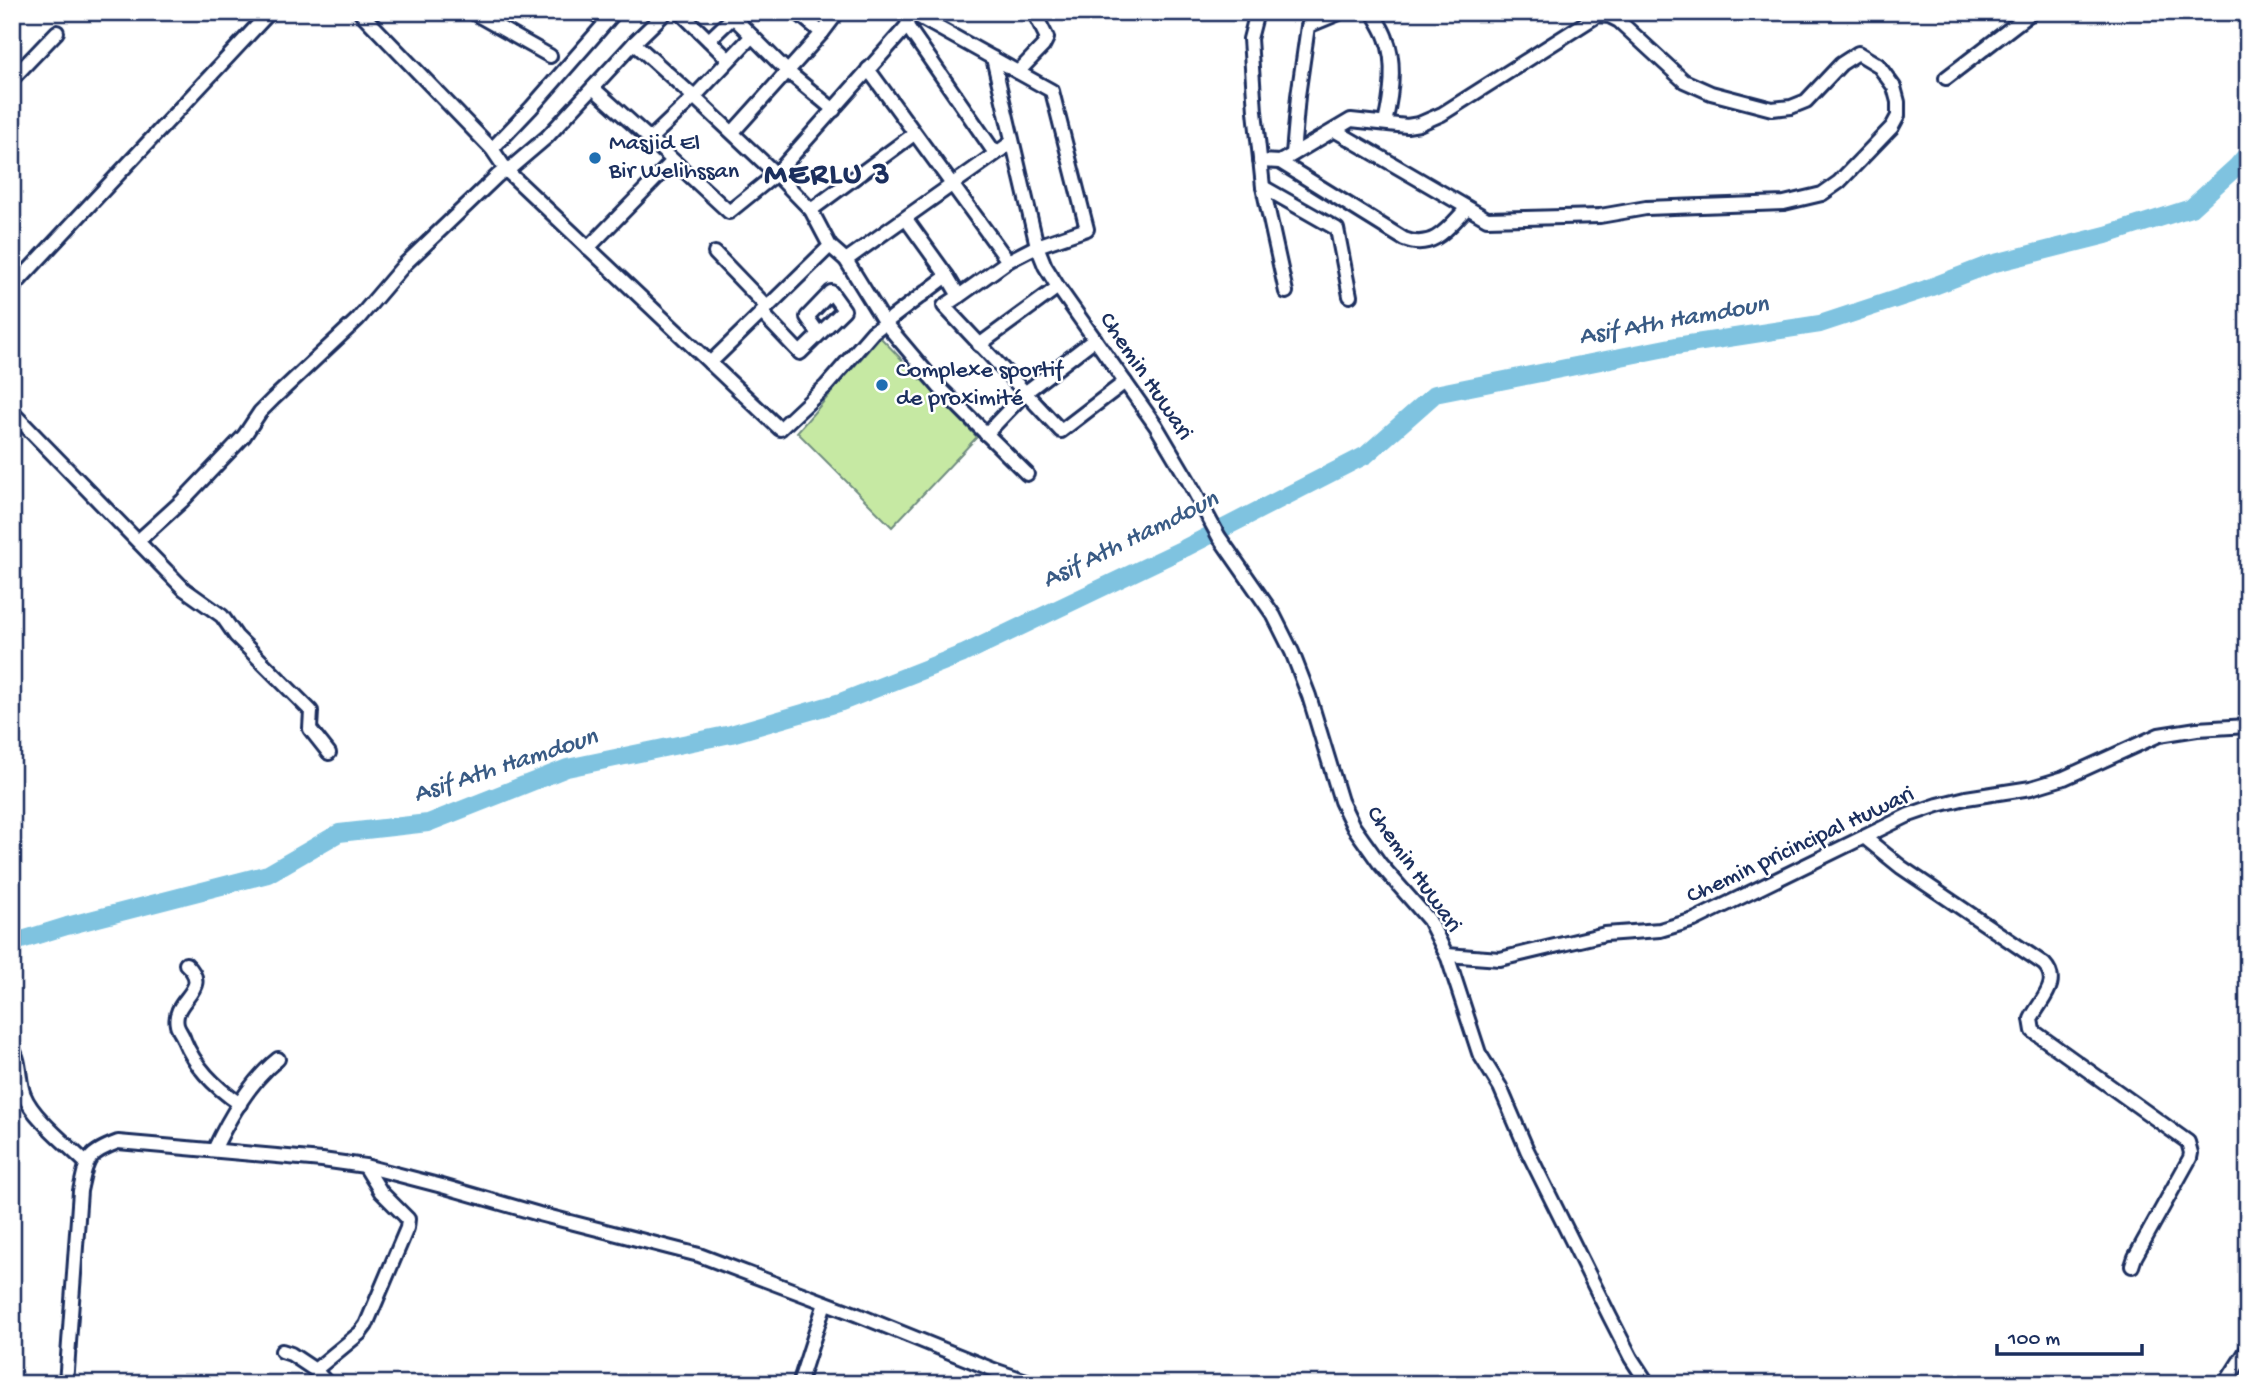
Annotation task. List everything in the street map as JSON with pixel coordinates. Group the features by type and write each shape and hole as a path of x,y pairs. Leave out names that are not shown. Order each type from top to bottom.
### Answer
{"street":[{"path":"12,288 270,12"},
{"path":"360,12 492,149 507,171 780,429 826,386 873,332 947,275"},
{"path":"472,12 550,56"},
{"path":"492,149 611,17 592,12"},
{"path":"138,541 182,501 244,436 260,412 358,319 405,264 497,176 507,171 547,137 666,12"},
{"path":"680,12 728,59"},
{"path":"797,12 822,33"},
{"path":"733,132 838,12"},
{"path":"593,88 729,212 776,174 834,110 907,26 909,12 993,58 1052,91 1087,229 1037,246 1007,261 944,306 1061,431 1125,382"},
{"path":"1018,72 1043,46 1047,38 1034,12"},
{"path":"1257,12 1250,39 1260,161 1263,187 1286,292"},
{"path":"1293,154 1297,96 1308,26 1337,12"},
{"path":"1373,12 1387,40 1391,76 1390,102 1385,123"},
{"path":"1946,78 2032,12"},
{"path":"709,40 735,14 752,36 787,71 834,110"},
{"path":"1280,162 1293,154 1351,120 1407,127 1442,114 1598,15 1619,21 1684,81 1711,93 1772,109 1791,107 1806,100 1841,64 1858,53 1878,65 1894,87 1898,102 1898,116 1892,127 1839,182 1822,194 1784,202 1646,208 1600,216 1487,219 1334,130"},
{"path":"907,26 995,153"},
{"path":"12,79 57,32"},
{"path":"650,139 752,36"},
{"path":"634,43 733,132 811,211 830,246 846,260 886,323 939,387 1027,474"},
{"name":"Chemin Huwari","path":"993,58 1037,246 1045,266 1175,458 1219,537 1274,616 1309,696 1341,801 1353,826 1380,864 1429,920 1447,955 1479,1054 1500,1087 1527,1150 1610,1317 1648,1384"},
{"path":"869,69 1007,261"},
{"path":"811,211 914,134"},
{"path":"846,260 1012,142"},
{"path":"588,248 673,161"},
{"path":"1260,161 1280,162 1414,243 1424,243 1445,231 1467,208"},
{"path":"1263,187 1337,229 1350,296"},
{"path":"906,219 959,296"},
{"path":"710,363 830,246"},
{"path":"715,253 800,353 819,334"},
{"path":"979,345 1058,287"},
{"path":"986,434 1026,392 1095,339"},
{"path":"12,412 184,589 222,615 236,636 311,711 310,729 329,752"},
{"name":"Chemin pricincipal Huwari","path":"1447,955 1500,959 1605,934 1679,926 1909,815 1966,798 2031,788 2064,778 2159,735 2197,729 2248,726"},
{"path":"1864,838 1901,867 2044,964 2052,975 2052,982 2031,1018 2033,1031 2188,1142 2190,1158 2132,1266"},
{"path":"186,964 193,970 196,982 178,1010 177,1025 194,1060 221,1091 240,1104"},
{"path":"12,1049 16,1053 25,1098 38,1118 86,1163"},
{"path":"214,1150 240,1104 270,1065 278,1059"},
{"path":"66,1384 80,1191 86,1163 96,1150 118,1142 365,1166 699,1255 1035,1384"},
{"path":"315,1370 366,1325 407,1228 408,1219 381,1192 365,1166"},
{"path":"800,1384 825,1303"},
{"path":"2225,1384 2248,1348"},
{"path":"282,1351 315,1370 328,1384"}],"green space":[{"name":"Complexe sportif de proximité","path":"880,337 977,437 892,527 797,432"}],"waterway":[{"name":"Asif Ath Hamdoun","path":"12,943 67,926 268,874 339,833 428,823 567,768 731,734 841,702 963,654 1185,548 1366,455 1435,394 1676,346 1820,324 1991,264 2106,235 2191,208 2248,153"}],"place":[{"name":"Masjid El Bir Welihssan","path":"595,158"},
{"name":"Complexe sportif de proximité","path":"882,385"}],"district":[{"name":"MERLU 3","path":"828,176"}]}
